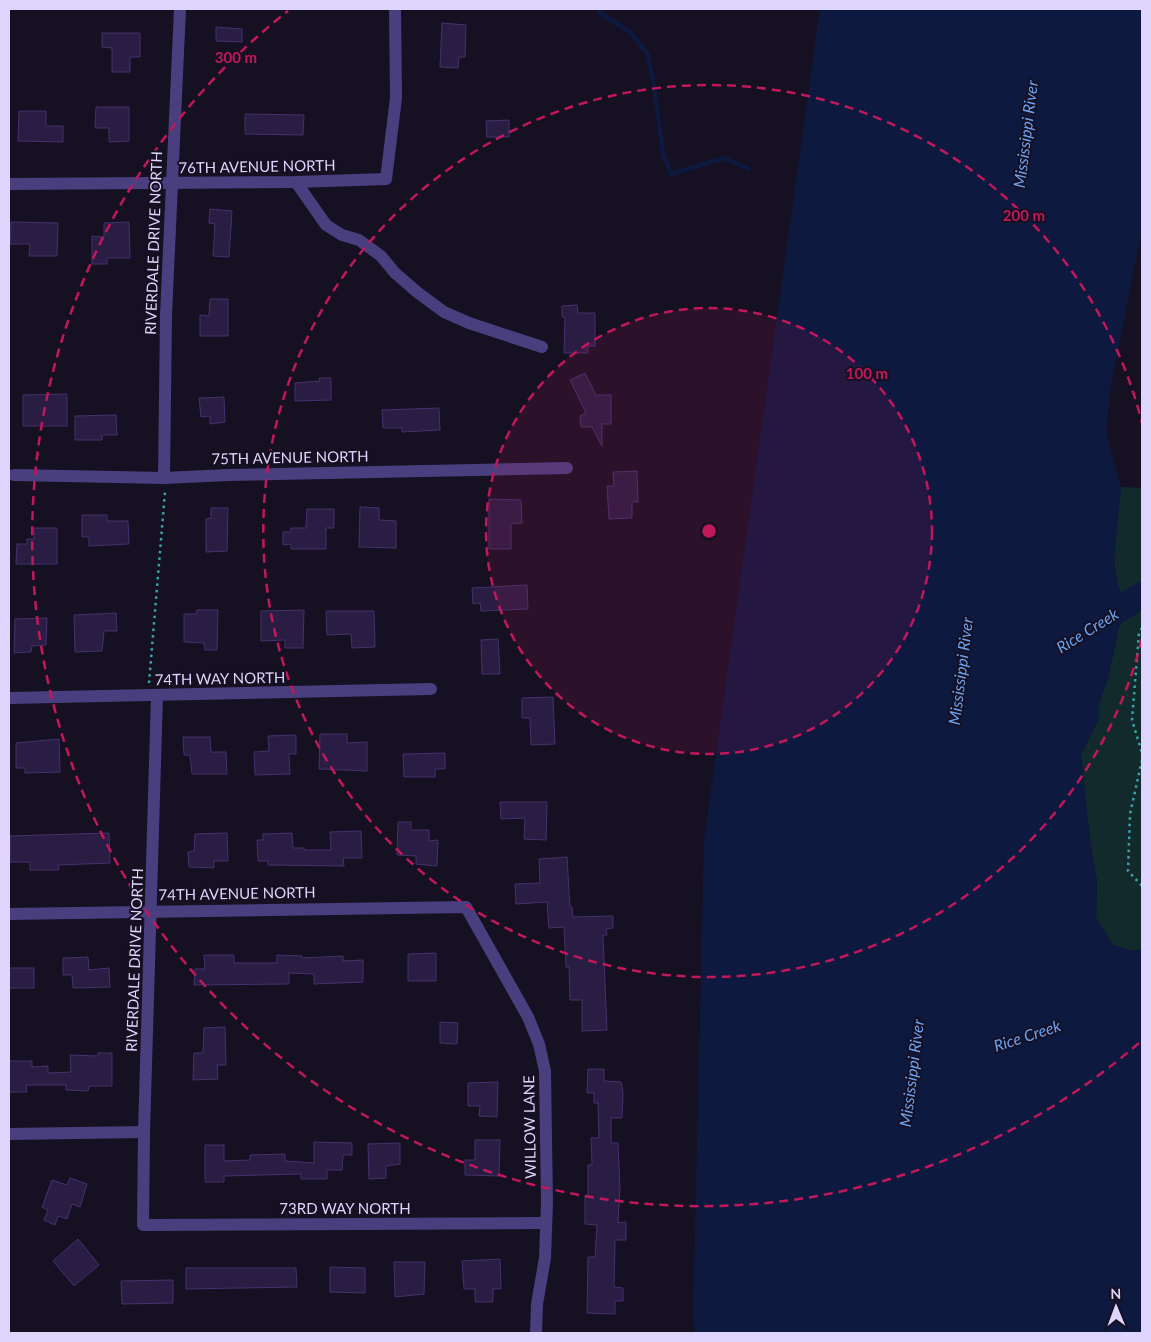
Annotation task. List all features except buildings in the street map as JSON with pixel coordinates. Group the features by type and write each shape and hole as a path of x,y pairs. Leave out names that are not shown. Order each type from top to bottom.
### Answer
{"street":[{"name":"RIVERDALE DRIVE NORTH","path":"164,478 166,315 180,9"},
{"name":"76TH AVENUE NORTH","path":"9,184 172,184 386,179 396,98 395,9"},
{"path":"296,182 326,225 342,235 359,240 381,256 410,286 444,312 469,324 542,346"},
{"name":"75TH AVENUE NORTH","path":"14,475 164,478 228,474 566,468"},
{"name":"74TH WAY NORTH","path":"9,698 431,689"},
{"name":"RIVERDALE DRIVE NORTH","path":"143,1225 144,1132 152,910 153,696"},
{"name":"74TH AVENUE NORTH","path":"9,914 152,910 466,907"},
{"name":"WILLOW LANE","path":"466,907 528,1017 539,1044 544,1071 546,1099 545,1258 537,1304 536,1333"},
{"path":"9,1134 144,1132"},
{"name":"73RD WAY NORTH","path":"143,1225 546,1223"}],"path":[{"path":"153,696 151,642 165,490 164,478"},
{"path":"1142,628 1139,632 1132,720 1142,753"},
{"path":"1142,760 1130,814 1128,871 1142,886"}],"green space":[{"path":"1121,487 1142,488 1142,949 1133,951 1113,945 1096,918 1097,882 1090,840 1081,755 1099,718 1099,704 1108,678 1119,627 1129,606 1121,595 1115,565 1114,549"}],"water":[{"name":"Mississippi River","path":"820,9 1142,9 1142,228 1110,391 1106,432 1121,487 1114,563 1121,598 1129,606 1119,627 1108,678 1099,704 1099,718 1081,755 1090,840 1097,882 1096,918 1113,945 1133,951 1142,949 1142,1333 695,1333 693,1317 704,840"}],"waterway":[{"path":"598,9 600,13 631,33 647,53 653,79 663,153 671,174 724,158 749,169"},
{"name":"Rice Creek","path":"1096,624 1142,595"}]}
